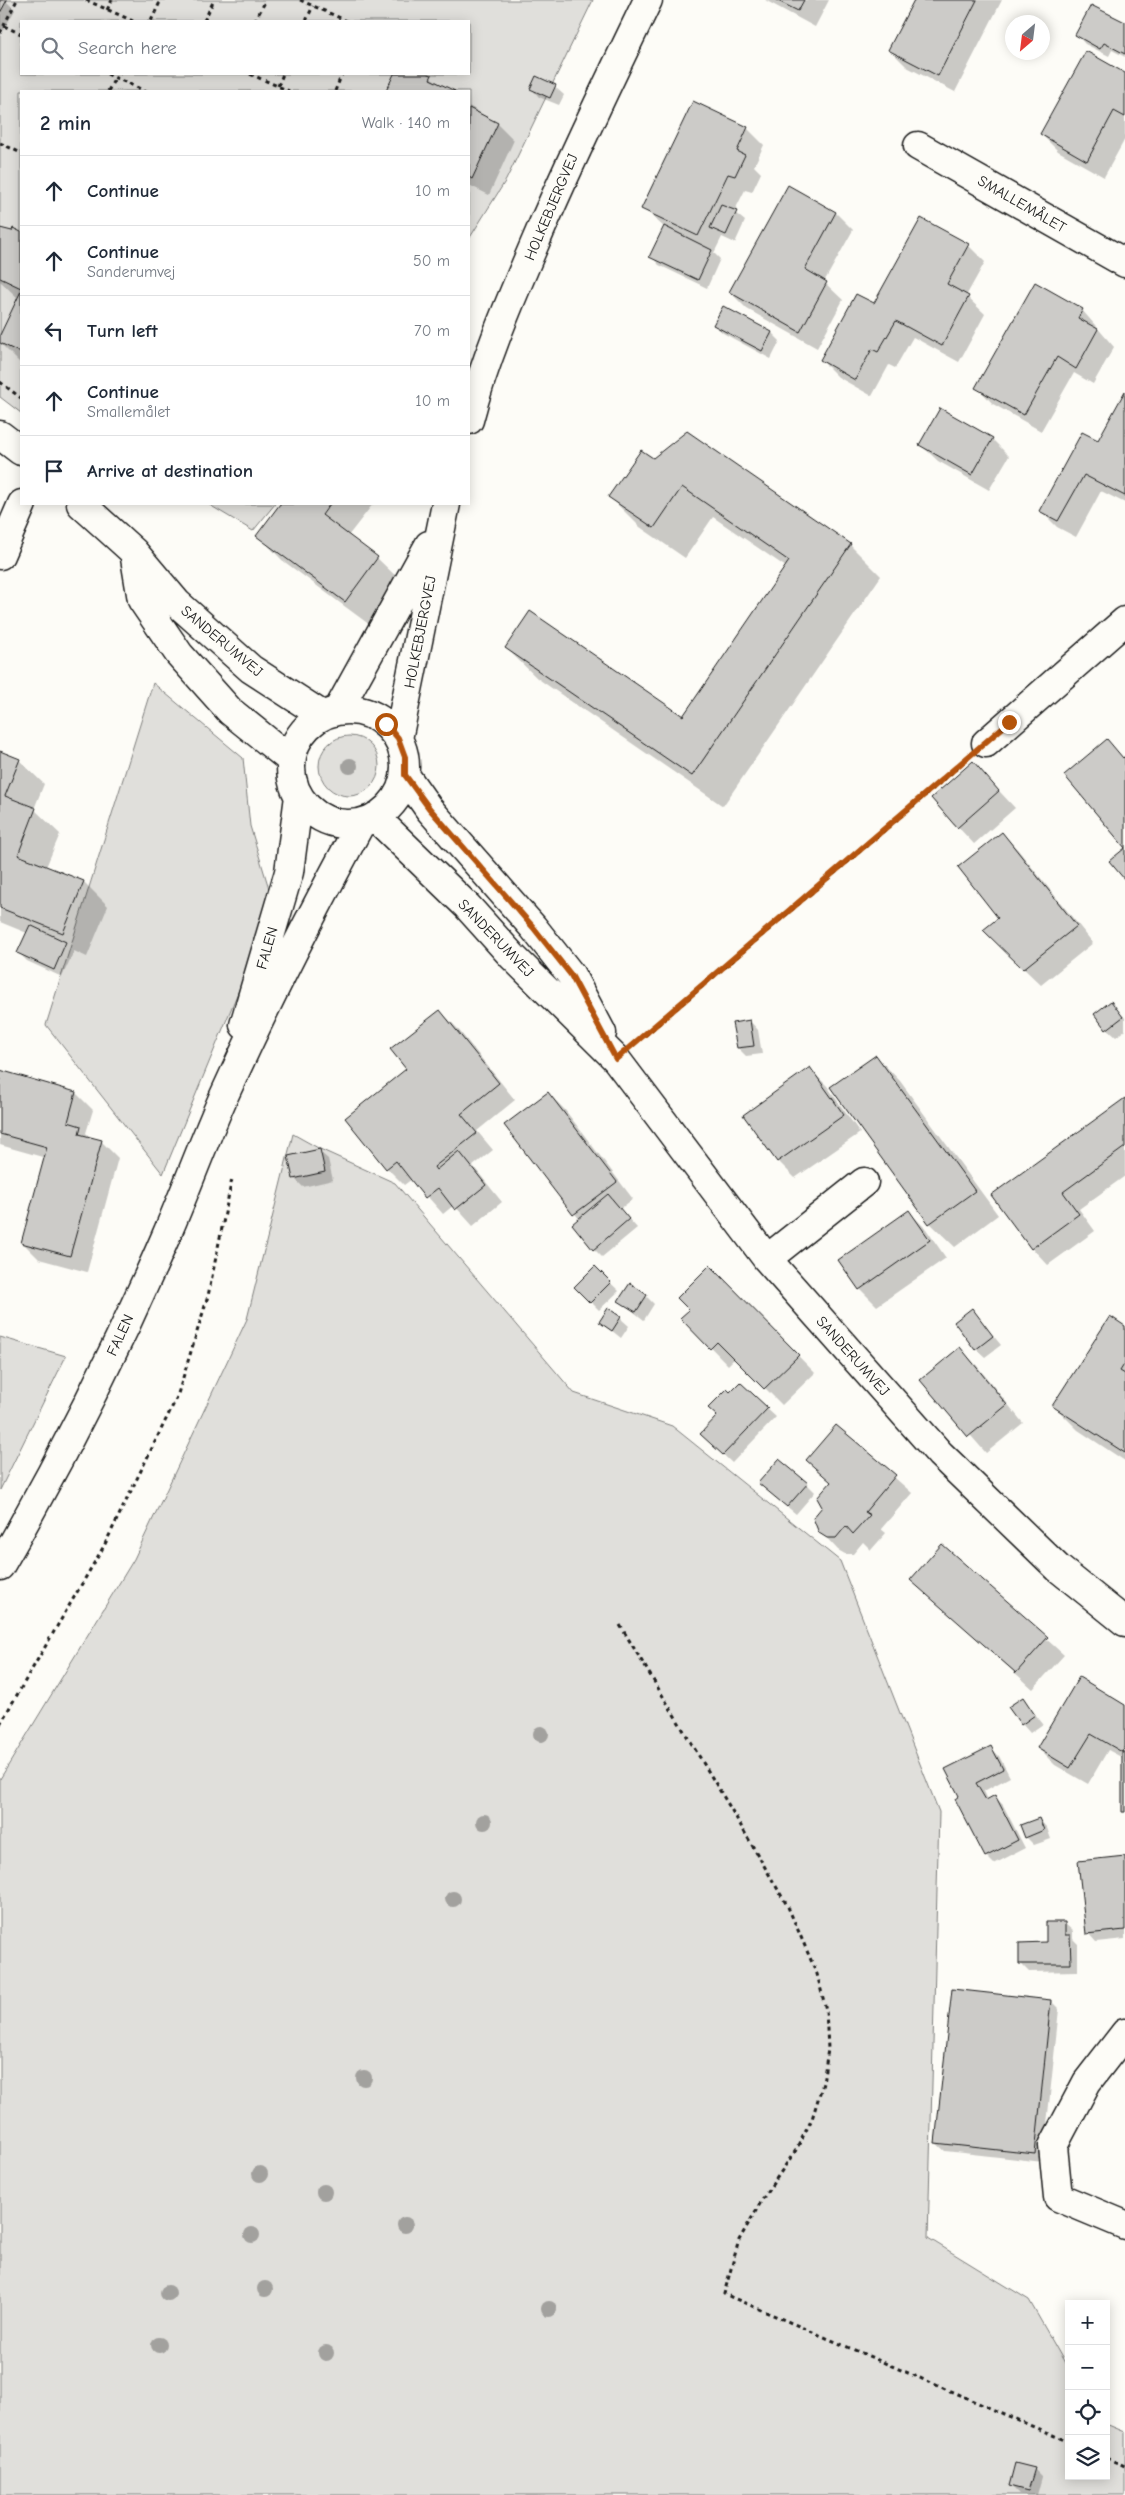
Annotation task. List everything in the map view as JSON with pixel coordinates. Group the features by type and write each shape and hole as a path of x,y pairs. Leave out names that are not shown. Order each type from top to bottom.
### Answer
{"street":[{"name":"HOLKEBJERGVEJ","path":"470,416 477,390 520,277 574,152 648,0"},
{"name":"SMALLEMÅLET","path":"918,146 1125,263"},
{"path":"0,435 20,451"},
{"path":"0,555 22,505"},
{"name":"SANDERUMVEJ","path":"82,505 134,552 178,603 251,669 330,712"},
{"name":"HOLKEBJERGVEJ","path":"330,712 444,514"},
{"name":"HOLKEBJERGVEJ","path":"398,738 444,514"},
{"name":"SANDERUMVEJ","path":"134,552 142,600 179,654 230,711 291,760"},
{"path":"986,743 1125,621"},
{"path":"354,709 370,714 386,724 398,738 405,757 405,775 399,793 388,808 368,820 344,824 327,821 311,811 299,796 292,779 291,760 296,741 307,726 330,712 354,709"},
{"name":"SANDERUMVEJ","path":"405,775 429,808 533,927 571,975 616,1059"},
{"name":"FALEN","path":"224,1097 289,872 299,796"},
{"name":"SANDERUMVEJ","path":"368,820 467,906 513,957 616,1059 767,1259 940,1454 1058,1568 1125,1622"},
{"name":"FALEN","path":"0,1566 34,1507 107,1363 165,1237 224,1097 327,884 368,820"},
{"path":"767,1259 864,1182"},
{"path":"1125,2033 1087,2082 1054,2146 1058,2198 1125,2225"}],"path":[{"path":"0,33 17,0"},
{"path":"86,0 131,20"},
{"path":"107,10 112,0"},
{"path":"151,20 161,0"},
{"path":"204,20 214,0"},
{"path":"256,20 266,0"},
{"path":"300,0 345,20"},
{"path":"306,20 313,6"},
{"path":"4,26 20,34"},
{"path":"109,75 143,90"},
{"path":"252,75 287,90"},
{"path":"278,86 283,75"},
{"path":"335,90 342,75"},
{"path":"109,90 115,78"},
{"path":"0,143 20,153"},
{"path":"0,382 20,397"},
{"path":"616,1059 986,743"},
{"path":"0,1724 104,1546 177,1397 208,1296 234,1176"},
{"path":"620,1624 788,1907 818,1974 826,2010 828,2049 823,2083 812,2119 796,2150 765,2195 740,2240 724,2294 1065,2440"},
{"path":"1110,2460 1125,2466"}],"shaded area":[{"path":"0,0 593,0 506,180 470,237 470,90 20,90 20,412 0,397"},
{"path":"210,505 274,505 253,531"},
{"path":"153,683 243,758 250,826 274,905 163,1174 46,1025"},
{"path":"349,736 365,741 370,745 374,750 379,766 374,782 370,787 365,791 349,796 333,791 328,787 324,782 319,766 324,750 328,745 333,741"},
{"path":"293,1134 320,1149 395,1183 574,1393 672,1426 840,1561 939,1812 928,2238 1029,2300 1065,2363 1065,2480 1110,2480 1110,2426 1125,2432 1125,2495 0,2495 0,1779 134,1559 247,1319"},
{"path":"0,1337 66,1356 0,1490"}],"building":[{"path":"0,0 7,0 0,13"},
{"path":"776,0 804,0 798,11"},
{"path":"914,0 977,0 938,76 888,50"},
{"path":"1091,5 1125,22 1125,54 1104,43 1100,49 1075,35"},
{"path":"1086,51 1125,73 1125,117 1114,111 1087,161 1040,134"},
{"path":"394,75 432,75 430,79 453,90 386,90"},
{"path":"536,76 556,85 550,98 530,89"},
{"path":"693,101 748,127 737,151 745,155 735,176 728,174 698,236 641,209"},
{"path":"470,109 498,123 472,179 470,178"},
{"path":"788,185 836,212 805,269 827,282 800,332 729,292"},
{"path":"721,205 737,211 726,235 710,228"},
{"path":"921,218 969,244 947,284 969,296 942,346 896,321 878,352 872,349 855,380 820,360 856,294 874,303"},
{"path":"664,226 712,250 698,280 649,257"},
{"path":"0,228 12,231 13,228 20,232 20,288 0,278"},
{"path":"1035,282 1083,309 1078,318 1098,329 1076,369 1057,357 1024,415 975,388"},
{"path":"20,293 20,353 0,343 0,335"},
{"path":"723,306 772,332 762,351 713,325"},
{"path":"1125,391 1125,496 1084,475 1058,521 1039,511 1082,432 1098,440"},
{"path":"940,408 993,438 972,475 919,445"},
{"path":"687,431 851,544 692,776 505,648 530,611 683,716 789,561 682,487 654,528 608,497 641,450 653,458"},
{"path":"279,505 329,505 322,515 378,557 345,602 256,536"},
{"path":"1107,739 1123,758 1125,756 1125,848 1064,775"},
{"path":"0,751 20,759 5,796 36,808 18,855 84,881 63,933 0,908"},
{"path":"973,761 999,791 957,828 931,798"},
{"path":"1002,832 1077,926 1023,969 983,930 998,918 958,867"},
{"path":"1125,848 1125,880 1109,861"},
{"path":"30,925 66,942 54,970 17,953"},
{"path":"1111,1001 1123,1017 1106,1030 1094,1014"},
{"path":"440,1010 499,1083 461,1114 477,1133 434,1167 436,1170 459,1151 486,1185 455,1210 438,1188 425,1198 396,1161 386,1169 345,1118 406,1069 390,1049"},
{"path":"750,1020 754,1046 737,1048 732,1023"},
{"path":"876,1055 975,1191 929,1224 830,1087"},
{"path":"810,1067 844,1115 777,1162 743,1115"},
{"path":"0,1070 76,1092 68,1122 81,1126 79,1134 102,1140 70,1256 21,1243 47,1147 0,1134"},
{"path":"548,1092 617,1182 573,1215 504,1125"},
{"path":"1125,1098 1125,1147 1063,1192 1079,1214 1031,1249 991,1195"},
{"path":"320,1149 325,1172 293,1179 288,1156"},
{"path":"608,1194 629,1219 593,1250 572,1224"},
{"path":"909,1210 930,1240 859,1290 838,1260"},
{"path":"710,1265 799,1355 764,1389 717,1342 710,1349 680,1318 689,1310 677,1298"},
{"path":"595,1266 611,1282 590,1303 574,1287"},
{"path":"630,1283 647,1295 636,1312 618,1301"},
{"path":"608,1308 621,1317 612,1331 599,1322"},
{"path":"972,1308 993,1336 975,1350 954,1322"},
{"path":"1110,1316 1125,1326 1125,1363 1120,1371 1125,1374 1125,1453 1052,1406"},
{"path":"960,1347 1007,1405 968,1437 920,1380"},
{"path":"740,1382 768,1408 723,1455 700,1434 717,1416 708,1408 727,1389 730,1392"},
{"path":"836,1425 896,1475 865,1512 870,1515 853,1534 846,1526 836,1538 827,1538 819,1533 813,1518 822,1507 817,1498 831,1482 806,1460"},
{"path":"779,1459 808,1483 787,1507 758,1483"},
{"path":"942,1544 1048,1637 1016,1673 910,1580"},
{"path":"1079,1677 1125,1705 1125,1747 1122,1752 1091,1734 1070,1768 1037,1748"},
{"path":"1023,1697 1035,1715 1021,1725 1008,1707"},
{"path":"991,1746 1003,1769 976,1783 986,1800 995,1795 1018,1840 985,1857 955,1799 959,1796 945,1769"},
{"path":"1122,1752 1125,1752 1125,1812 1122,1812"},
{"path":"1039,1818 1044,1830 1025,1838 1020,1825"},
{"path":"1125,1856 1125,1930 1086,1934 1078,1861"},
{"path":"1046,1922 1065,1922 1065,1935 1070,1935 1071,1964 1019,1964 1019,1943 1046,1942"},
{"path":"952,1989 1051,2000 1035,2154 935,2143"},
{"path":"1015,2463 1035,2468 1028,2491 1009,2486"}],"route":[{"path":"386,724 398,738 405,757 405,775 429,808 533,927 571,975 616,1059 1009,722"}]}
